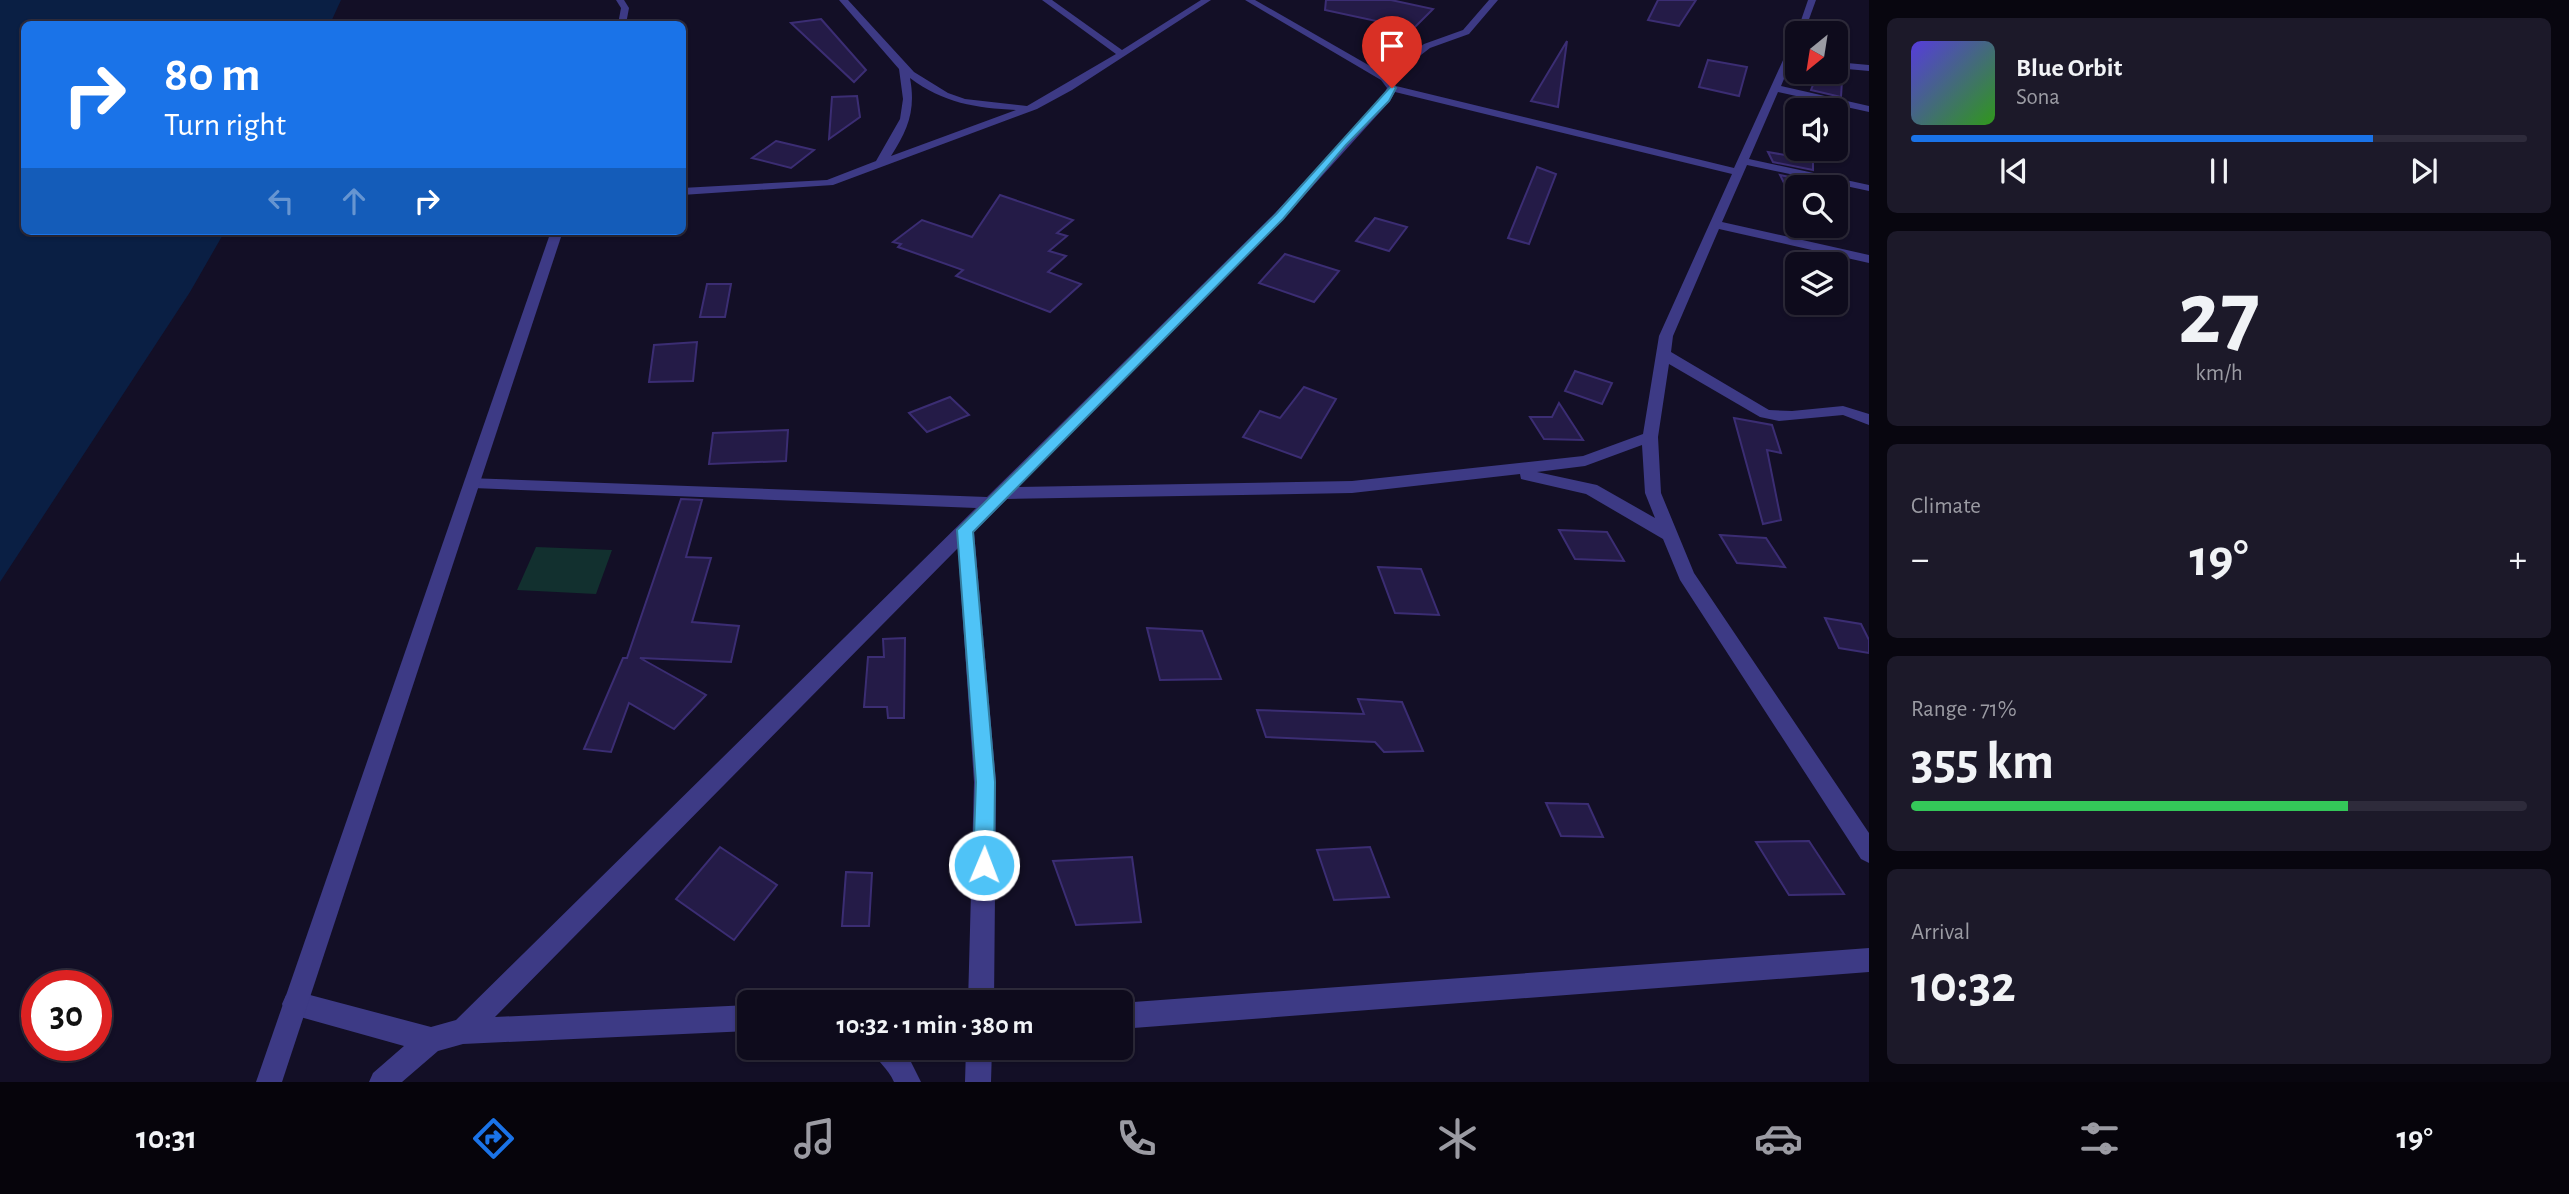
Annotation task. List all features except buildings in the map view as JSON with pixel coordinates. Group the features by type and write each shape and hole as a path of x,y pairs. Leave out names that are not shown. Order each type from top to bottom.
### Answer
{"street":[{"path":"620,0 625,8 623,21"},
{"path":"843,0 904,69 934,91 960,101 1033,107"},
{"path":"1046,0 1121,53"},
{"path":"686,191 829,183 1033,107 1068,88 1207,0"},
{"path":"1249,0 1388,83 1741,166 1869,188"},
{"path":"463,1031 1279,216 1386,99 1388,83 1427,47 1461,36 1494,0"},
{"path":"1804,21 1812,0"},
{"path":"1134,35 1155,32"},
{"path":"1096,33 1119,35"},
{"path":"1848,66 1869,68"},
{"path":"881,163 906,125 909,96 904,69"},
{"path":"1785,74 1776,88 1666,336 1650,437 1653,493 1686,575 1869,852"},
{"path":"1776,88 1869,109"},
{"path":"1715,224 1869,259"},
{"path":"269,1082 556,235"},
{"path":"1663,354 1765,414 1781,416 1846,408 1869,419"},
{"path":"472,482 999,498 1352,487 1585,461 1650,437"},
{"path":"1503,471 1556,479 1591,489 1670,535"},
{"path":"965,530 985,782 981,990"},
{"path":"1133,1015 1869,960"},
{"path":"295,1004 431,1040"},
{"path":"382,1082 431,1040 463,1031 737,1019"},
{"path":"898,1060 908,1082"},
{"path":"978,1082 979,1060"}],"green space":[{"path":"536,547 612,550 596,594 517,590"}],"water":[{"path":"0,0 341,0 331,21 21,21 21,235 223,235 190,292 0,582"}],"route":[{"path":"984,865 985,782 965,530 1005,493 1279,216 1386,99 1392,88"}]}
